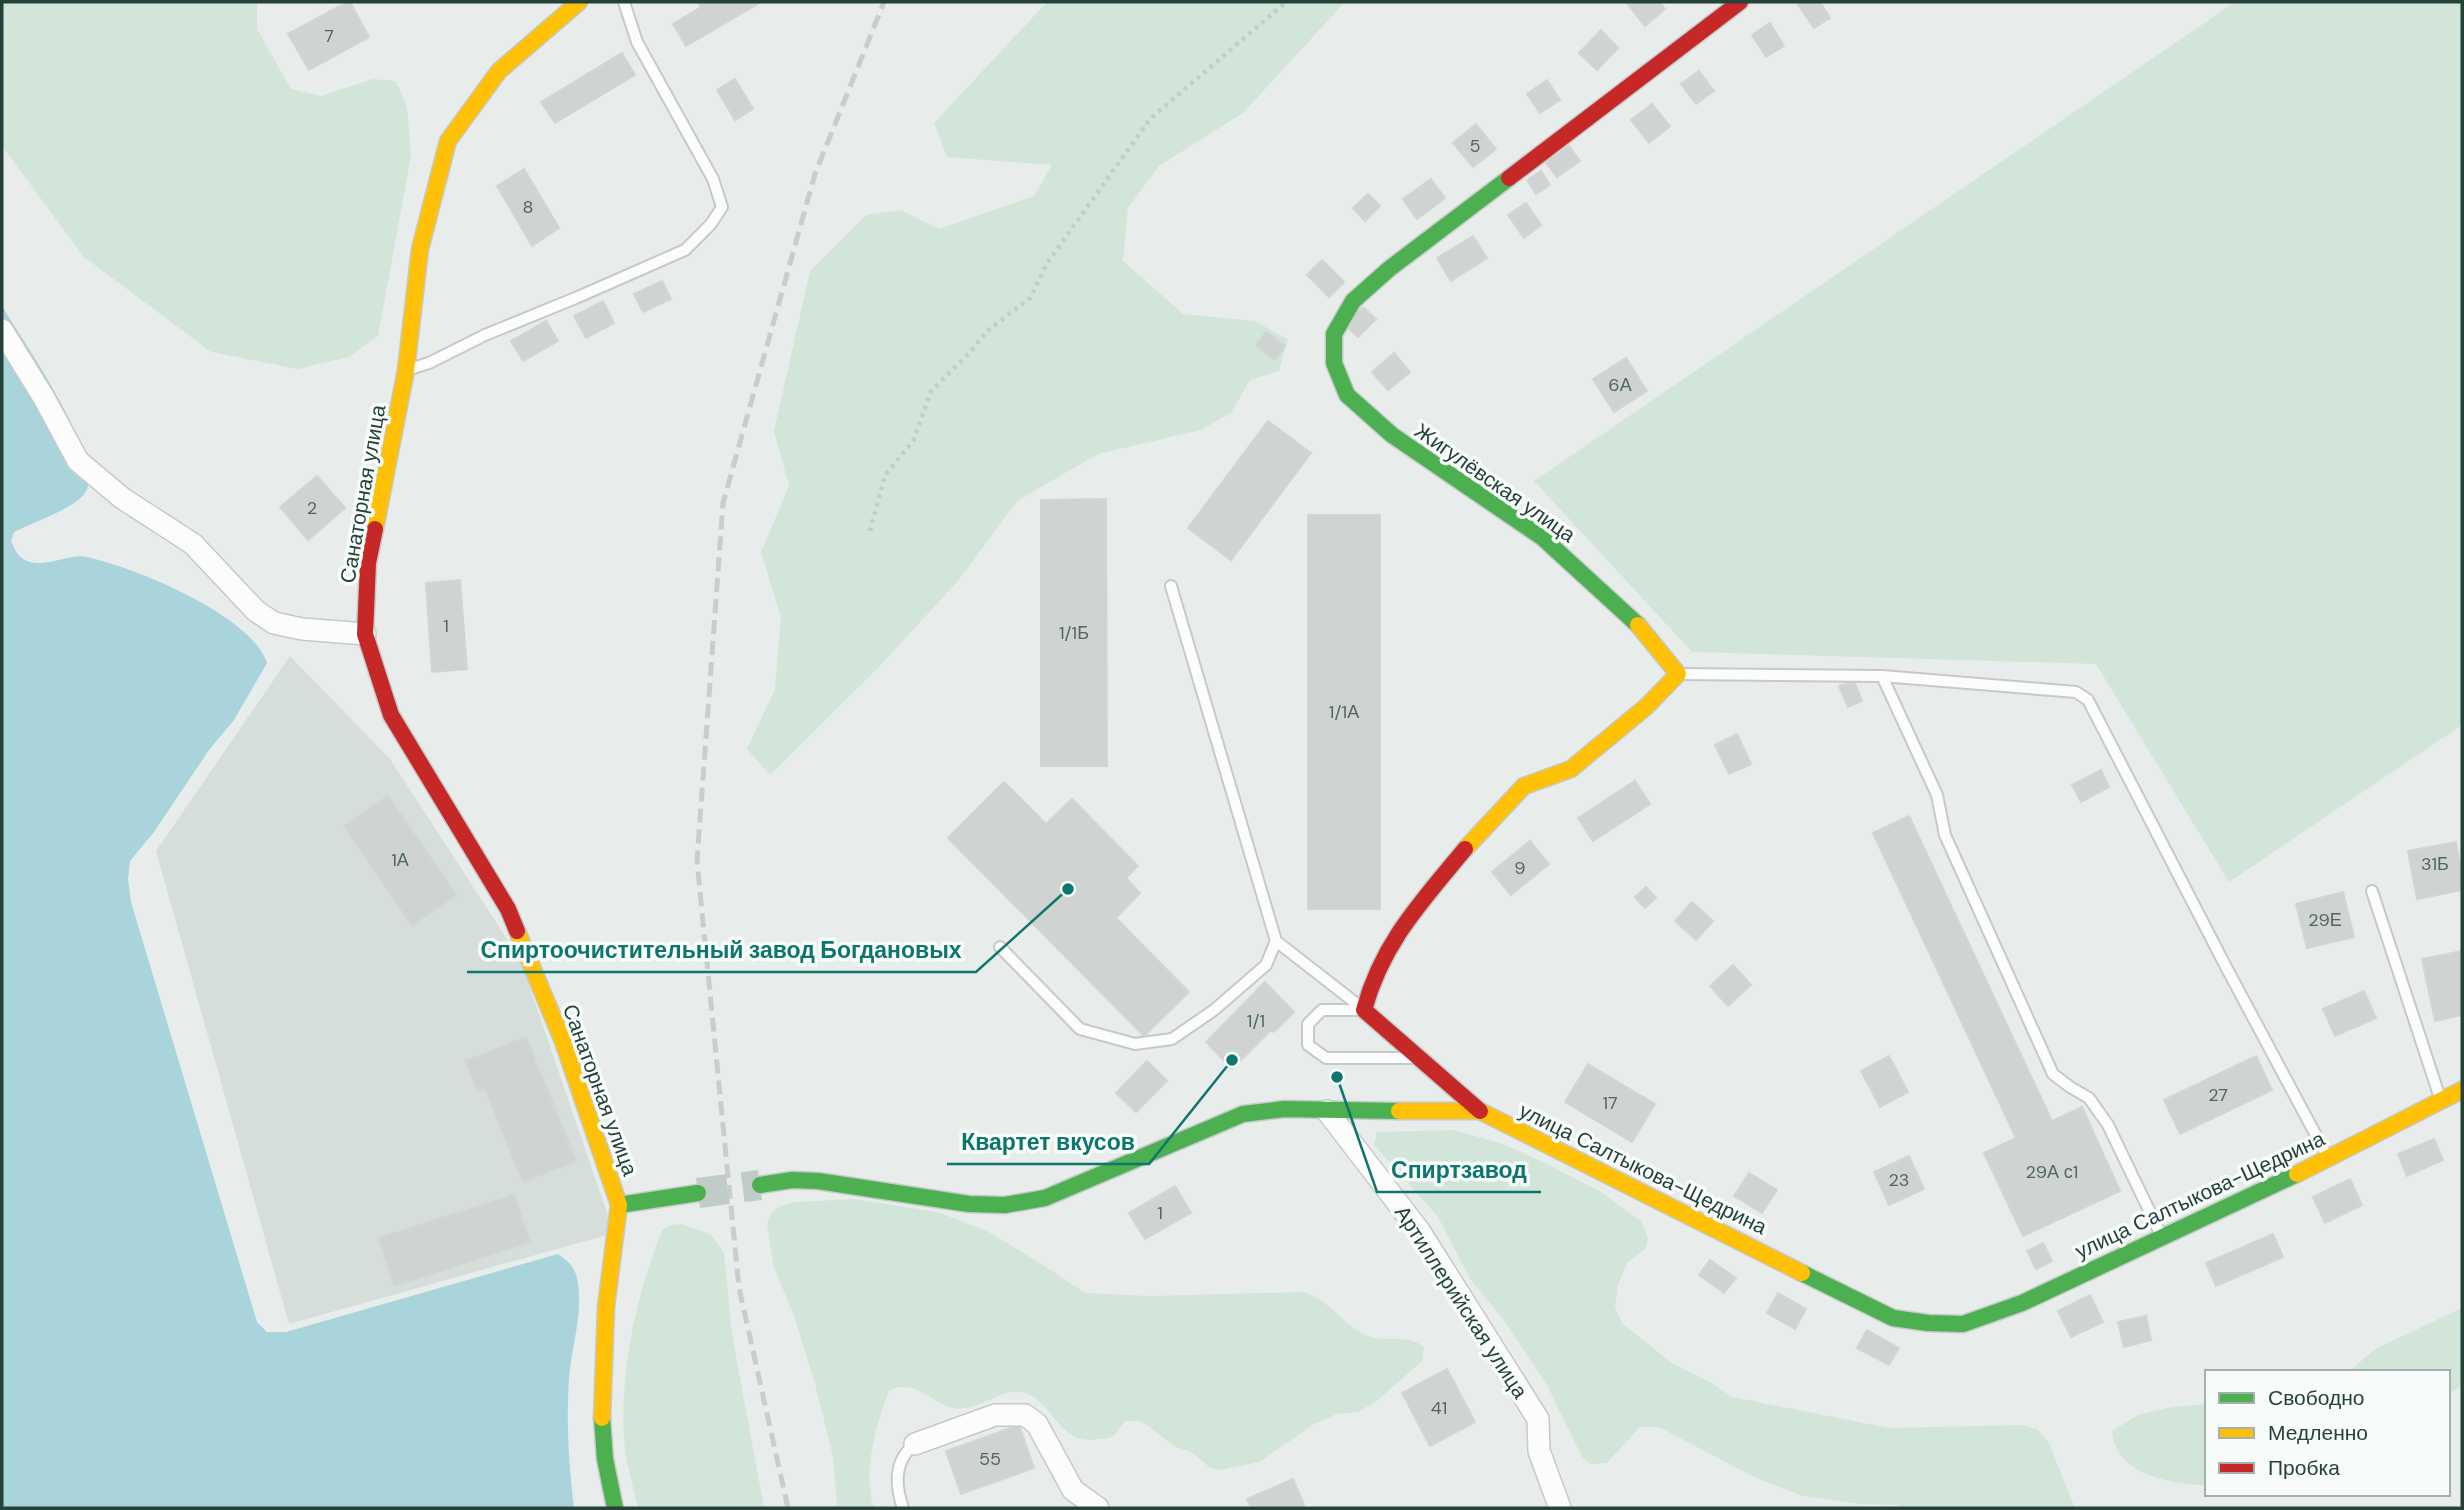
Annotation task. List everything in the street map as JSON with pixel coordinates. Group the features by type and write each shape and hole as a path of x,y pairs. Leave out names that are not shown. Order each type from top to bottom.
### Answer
{"street":[{"name":"Санаторная улица","path":"579,2 499,71 448,141 420,249 406,370 368,563 365,634 391,715 508,909 562,1039 619,1205"},
{"name":"Жигулёвская улица","path":"1678,674 1634,620 1543,538 1392,435 1347,395 1334,363 1334,334 1353,300 1389,269 1740,2"},
{"path":"2,330 44,398 78,461 122,498 193,544 256,611 274,623 302,629 365,634"},
{"path":"1480,1111 1364,1010 1371,980 1400,929 1472,840 1524,786 1571,769 1647,706 1678,674"},
{"name":"улица Салтыкова-Щедрина","path":"760,1185 792,1180 818,1181 970,1204 1005,1205 1045,1198 1243,1114 1284,1108 1327,1111 1480,1111 1894,1318 1928,1324 1963,1324 2022,1303 2329,1159 2462,1090"},
{"name":"Артиллерийская улица","path":"1327,1111 1420,1232 1538,1419 1539,1451 1560,1508"},
{"path":"615,1508 605,1459 601,1402 606,1307 619,1205 698,1193"},
{"path":"915,1444 995,1415 1025,1415 1037,1424 1060,1471 1073,1490 1098,1508"}],"lane":[{"path":"406,370 429,363 485,335 685,250 711,224 722,207 713,179 637,42 625,2"},
{"path":"1171,586 1276,941 1364,1010"},
{"path":"1678,674 1882,676 2076,692 2088,700 2329,1159"},
{"path":"1882,676 1937,795 1945,835 2053,1074 2089,1098 2108,1125 2161,1236"},
{"path":"2372,891 2440,1100"},
{"path":"1000,947 1080,1029 1135,1044 1172,1039 1214,1010 1266,965 1276,941"},
{"path":"1364,1010 1322,1010 1308,1024 1308,1045 1326,1058 1417,1058"},
{"path":"903,1508 897,1492 899,1464 904,1452 915,1444"}],"path":[{"path":"870,531 886,475 913,441 931,391 987,331 1030,298 1048,262 1150,119 1286,2"}],"shaded area":[{"path":"290,656 390,759 520,959 614,1233 289,1324 156,851"}],"green space":[{"path":"2,2 257,2 257,29 291,89 321,96 373,79 396,81 407,107 411,156 378,336 349,357 298,369 211,352 84,257 2,146"},
{"path":"1047,2 1345,2 1243,113 1159,166 1128,208 1123,261 1183,314 1254,321 1288,339 1279,371 1250,380 1231,413 1201,430 1098,454 1017,501 958,581 876,670 770,775 747,749 775,689 781,618 761,552 789,486 774,431 810,271 866,215 900,210 939,229 1034,196 1052,165 947,157 934,123"},
{"path":"2235,2 2462,2 2462,725 2229,882 2096,664 1692,652 1534,481"},
{"path":"1454,1130 1503,1144 1549,1165 1601,1192 1641,1221 1648,1238 1645,1249 1627,1263 1618,1285 1615,1307 1622,1323 1672,1363 1710,1382 1732,1397 1889,1428 2021,1425 2037,1429 2048,1441 2075,1508 1903,1508 1897,1505 1860,1504 1803,1496 1756,1478 1659,1427 1640,1427 1607,1463 1591,1464 1582,1457 1547,1385 1502,1318 1470,1279 1438,1217 1374,1145 1377,1132"},
{"path":"854,1199 938,1212 989,1232 1085,1293 1150,1296 1304,1292 1322,1301 1366,1335 1381,1339 1409,1340 1424,1347 1422,1361 1377,1401 1358,1412 1337,1414 1314,1424 1259,1462 1221,1470 1210,1468 1193,1453 1174,1446 1141,1421 1125,1421 1110,1438 1086,1440 1074,1436 1041,1403 1021,1392 1004,1394 962,1409 944,1405 914,1389 898,1387 889,1391 872,1449 869,1480 874,1508 837,1508 833,1457 815,1384 794,1316 773,1265 767,1223 771,1213 780,1206 796,1202"},
{"path":"682,1224 710,1234 724,1252 732,1334 764,1508 638,1508 624,1440 627,1359 637,1307 662,1230 671,1225"},
{"path":"2462,1308 2462,1386 2450,1393 2450,1370 2351,1370 2375,1349"},
{"path":"2205,1404 2205,1486 2147,1474 2134,1468 2123,1458 2116,1446 2112,1431 2138,1415 2172,1407"}],"water":[{"path":"2,306 43,371 74,429 89,477 85,493 80,499 63,510 14,532 11,541 19,555 34,563 86,557 160,582 188,595 239,627 257,645 267,663 234,720 209,750 154,832 130,861 128,879 131,902 257,1322 267,1332 286,1332 558,1254 574,1270 579,1295 568,1395 568,1444 574,1508 2,1508"}],"building":[{"path":"350,2 369,37 309,70 288,34"},
{"path":"697,2 761,2 686,46 673,24 701,7"},
{"path":"1626,2 1659,2 1665,9 1645,26"},
{"path":"1796,2 1820,2 1830,18 1814,28"},
{"path":"1770,23 1784,46 1766,57 1752,35"},
{"path":"1601,30 1618,48 1597,70 1579,53"},
{"path":"622,53 635,75 555,123 541,102"},
{"path":"1699,71 1714,91 1696,104 1681,84"},
{"path":"735,79 753,109 735,120 717,90"},
{"path":"1547,80 1560,100 1540,113 1527,94"},
{"path":"1652,104 1670,126 1649,143 1631,120"},
{"path":"1476,124 1496,149 1473,167 1453,143"},
{"path":"1569,146 1580,161 1557,177 1546,163"},
{"path":"524,169 559,228 532,246 497,186"},
{"path":"1541,171 1550,185 1536,194 1527,180"},
{"path":"1431,179 1445,198 1417,219 1403,199"},
{"path":"1368,194 1380,206 1365,221 1353,208"},
{"path":"1526,203 1541,225 1524,238 1508,215"},
{"path":"1473,236 1487,258 1451,281 1437,258"},
{"path":"1322,260 1344,282 1329,297 1307,275"},
{"path":"662,281 671,299 643,312 634,294"},
{"path":"603,301 614,323 586,338 574,316"},
{"path":"1363,307 1376,319 1358,337 1345,325"},
{"path":"546,321 558,341 523,361 511,341"},
{"path":"1266,332 1285,346 1275,360 1256,345"},
{"path":"1394,353 1410,372 1388,390 1372,372"},
{"path":"1626,358 1647,391 1614,412 1593,379"},
{"path":"1268,421 1311,453 1231,560 1188,528"},
{"path":"317,476 345,508 308,540 280,507"},
{"path":"1106,499 1107,766 1041,766 1041,500"},
{"path":"1308,515 1380,515 1380,909 1308,909"},
{"path":"460,580 467,669 432,672 426,583"},
{"path":"1854,681 1862,701 1848,707 1839,686"},
{"path":"1737,734 1751,764 1729,774 1715,745"},
{"path":"2101,770 2109,787 2081,802 2072,785"},
{"path":"1635,781 1650,804 1593,841 1578,818"},
{"path":"1004,782 1046,824 1072,799 1138,866 1126,878 1140,893 1116,918 1189,992 1144,1036 948,838"},
{"path":"388,796 456,895 412,925 344,826"},
{"path":"1909,816 2052,1121 2016,1138 1873,833"},
{"path":"1530,841 1549,864 1511,895 1492,872"},
{"path":"2456,842 2462,890 2417,899 2408,851"},
{"path":"1646,887 1656,898 1645,908 1635,897"},
{"path":"2343,892 2354,937 2307,948 2296,904"},
{"path":"1692,902 1713,921 1696,940 1675,921"},
{"path":"2462,951 2462,1015 2435,1021 2422,959"},
{"path":"1733,965 1751,985 1728,1006 1710,986"},
{"path":"1265,982 1294,1012 1274,1032 1271,1030 1232,1069 1206,1042"},
{"path":"2364,991 2376,1018 2335,1036 2323,1009"},
{"path":"526,1037 576,1161 523,1182 485,1088 478,1091 466,1061"},
{"path":"1889,1056 1908,1092 1880,1107 1861,1071"},
{"path":"2256,1056 2272,1090 2180,1134 2164,1100"},
{"path":"1147,1061 1167,1081 1136,1112 1116,1093"},
{"path":"1588,1064 1655,1104 1632,1142 1565,1102"},
{"path":"2082,1107 2120,1191 2023,1236 1984,1153"},
{"path":"2434,1139 2443,1160 2407,1176 2398,1154"},
{"path":"1909,1156 1924,1189 1889,1205 1874,1172"},
{"path":"1749,1173 1777,1190 1762,1213 1734,1196"},
{"path":"2350,1179 2362,1205 2325,1223 2313,1197"},
{"path":"1175,1186 1191,1213 1145,1239 1129,1213"},
{"path":"514,1195 530,1242 394,1286 379,1238"},
{"path":"2273,1234 2283,1257 2216,1286 2206,1263"},
{"path":"2043,1243 2052,1261 2036,1269 2027,1251"},
{"path":"1710,1260 1736,1278 1724,1293 1699,1275"},
{"path":"1778,1293 1806,1309 1795,1329 1767,1313"},
{"path":"2090,1295 2103,1322 2071,1337 2058,1311"},
{"path":"2146,1316 2151,1340 2124,1347 2118,1322"},
{"path":"1867,1330 1899,1348 1889,1365 1857,1348"},
{"path":"1447,1369 1475,1422 1430,1446 1402,1393"},
{"path":"1019,1425 1034,1468 961,1494 946,1451"},
{"path":"1293,1479 1304,1505 1296,1508 1251,1508 1247,1499"}],"tunnel":[{"path":"698,1193 760,1185"}],"railway":[{"path":"788,1508 739,1288 697,861 723,503 815,174 884,2"}],"traffic: fast":[{"path":"1509,178 1389,269 1353,301 1334,334 1334,363 1347,395 1392,435 1543,538 1638,625"},
{"path":"760,1185 792,1180 818,1181 969,1204 1005,1205 1045,1198 1243,1114 1284,1109 1399,1111"},
{"path":"1802,1273 1893,1318 1963,1324 2022,1303 2297,1174"},
{"path":"619,1205 698,1193"},
{"path":"602,1418 605,1459 615,1508"}],"traffic: slow":[{"path":"375,529 406,370 420,249 448,141 499,71 579,2"},
{"path":"1465,849 1524,786 1571,769 1647,706 1678,674 1638,625"},
{"path":"517,931 562,1039 619,1205 606,1307 602,1418"},
{"path":"2297,1174 2462,1090"},
{"path":"1399,1111 1480,1111 1802,1273"}],"traffic: jam":[{"path":"1509,178 1740,2"},
{"path":"375,529 368,563 365,634 391,715 508,909 517,931"},
{"path":"1465,849 1419,905 1393,943 1381,964 1364,1010 1480,1111"}],"place":[{"name":"Спиртоочистительный завод Богдановых","path":"1068,889"},
{"name":"Квартет вкусов","path":"1232,1060"},
{"name":"Спиртзавод","path":"1337,1077"}]}
